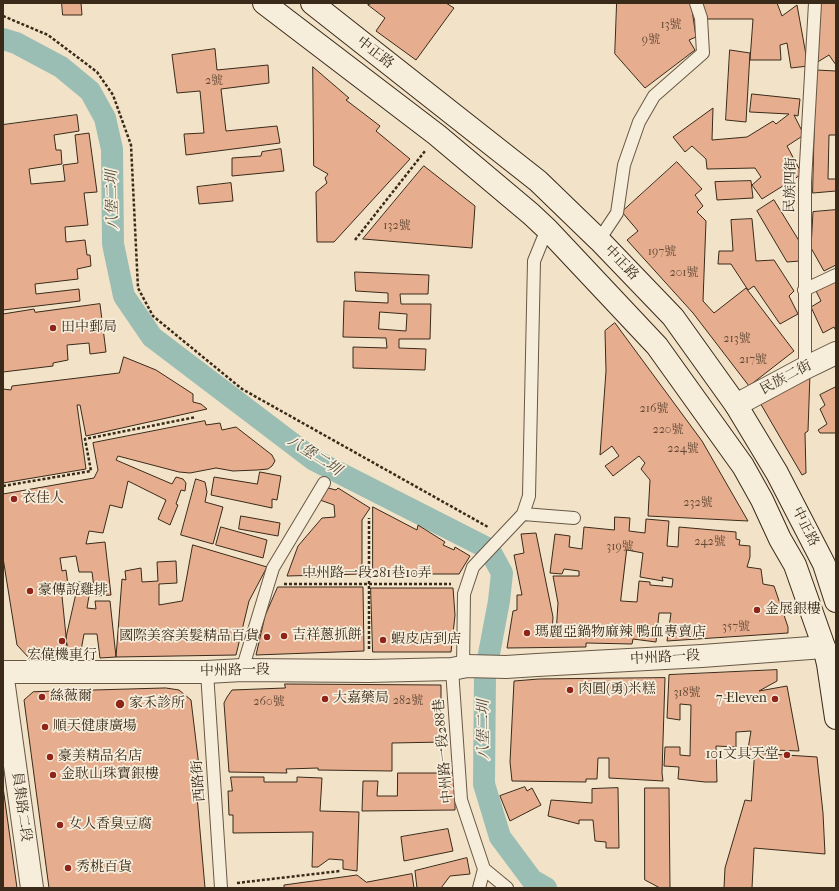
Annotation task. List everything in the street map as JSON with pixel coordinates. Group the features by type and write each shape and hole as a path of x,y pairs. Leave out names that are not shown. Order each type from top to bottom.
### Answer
{"main road":[{"name":"中正路","path":"264,3 437,135 531,214 547,229 657,346 743,466 762,500 794,565 824,647 836,718"},
{"name":"中正路","path":"312,3 538,181 599,240 674,317 736,405 777,473 824,564 836,601"},
{"name":"民族二街","path":"736,405 804,368 836,353"},
{"name":"中州路一段","path":"3,672 207,672 242,670 369,671 461,667 506,667 702,656 824,647"},
{"name":"員集路二段","path":"3,679 32,888"}],"lane":[{"path":"599,240 617,213 624,165 639,122 654,96 703,53 701,18 696,3"},
{"name":"民族四街","path":"804,368 805,182 815,3"},
{"path":"503,535 523,514 529,496 534,261 547,229"},
{"path":"804,290 836,275"},
{"path":"242,670 272,568 324,483"},
{"path":"523,514 574,518"},
{"name":"中州路一段288巷","path":"484,869 461,800 461,667 464,594 473,567 503,535"},
{"name":"西路街","path":"207,672 221,886"},
{"path":"479,888 484,869 507,888"}],"path":[{"path":"3,16 48,35 97,72 113,96 131,145 138,288 153,316 242,389 503,535"},
{"path":"355,240 437,135"},
{"path":"3,486 91,471 85,439 196,417"},
{"path":"369,518 369,671"},
{"name":"中州路一段281巷10弄","path":"268,584 467,584"},
{"path":"221,886 340,871"}],"building":[{"path":"62,3 81,3 82,15 63,15"},
{"path":"373,3 446,3 454,8 416,60 376,31 385,18 368,5"},
{"path":"617,3 691,3 696,37 689,40 695,50 645,88 615,54"},
{"path":"703,3 777,3 782,16 797,5 808,66 791,68 787,43 780,45 781,60 750,60 753,19 705,19"},
{"path":"820,3 836,3 836,65 829,55 816,63"},
{"path":"215,49 217,70 268,65 269,83 221,89 226,131 277,126 280,143 186,155 184,134 204,133 200,91 177,93 172,55"},
{"path":"730,50 750,53 746,122 726,120"},
{"path":"313,67 349,98 346,100 380,126 376,131 410,159 334,242 317,242 316,192 327,183 325,178 328,174 314,166"},
{"path":"816,70 836,71 836,135 829,135 828,179 836,179 836,191 813,193"},
{"path":"752,94 800,99 798,116 794,115 804,135 787,146 802,174 762,199 752,185 761,177 755,168 707,169 706,159 692,146 685,152 673,137 713,108 712,140 747,137 773,121 776,124 789,114 750,112"},
{"path":"77,115 79,131 54,135 56,150 61,150 62,164 29,169 31,184 65,181 63,165 78,163 75,135 89,133 97,192 84,193 88,225 65,227 66,242 85,240 87,255 90,255 91,266 77,269 78,279 35,284 36,294 79,289 80,301 3,310 3,125"},
{"path":"281,149 284,171 232,176 232,158 261,156 262,152"},
{"path":"677,162 702,189 695,195 703,206 697,212 706,221 703,301 714,313 746,288 794,351 749,386 693,313 627,240 638,231 622,212"},
{"path":"424,166 475,206 472,248 363,239"},
{"path":"751,181 753,198 717,200 715,182"},
{"path":"231,183 233,201 199,204 197,187"},
{"path":"774,200 801,244 800,261 787,262 757,211"},
{"path":"836,210 836,265 824,271 811,248 813,212"},
{"path":"752,219 756,261 774,260 794,291 789,296 798,314 780,324 754,286 748,290 731,264 718,264 719,251 733,251 731,220"},
{"path":"355,272 429,275 428,294 400,294 401,304 431,304 430,339 399,339 399,348 426,349 425,370 353,368 353,347 387,348 386,338 343,337 344,301 388,303 388,293 356,291","holes":["380,312 407,314 406,331 379,329"]},
{"path":"836,280 836,331 834,327 823,333 811,307 821,301 815,289"},
{"name":"田中郵局","path":"100,304 106,352 90,354 89,343 67,345 68,360 53,363 53,366 3,372 3,314 34,309 35,312"},
{"path":"615,323 702,441 748,521 648,516 650,480 641,469 645,463 639,456 613,476 605,466 619,456 612,446 600,455 606,371 605,331"},
{"path":"124,357 156,370 193,394 193,402 201,404 207,409 86,436 80,405 77,405 86,469 3,483 3,389 11,390 12,386 119,373"},
{"path":"810,374 808,431 805,433 806,473 802,475 759,401"},
{"path":"836,387 836,433 820,433 818,430 827,424 820,409 825,405 820,395"},
{"path":"205,421 206,425 220,423 222,430 236,427 272,455 275,461 272,466 268,469 233,471 216,468 190,473 179,472 118,456 116,460 172,484 176,477 183,479 186,483 185,491 181,490 176,504 178,505 170,525 158,519 166,500 128,481 122,508 110,505 103,533 89,531 86,544 105,542 111,595 95,596 92,572 79,572 76,556 60,558 62,571 66,570 68,585 61,586 68,656 29,658 17,645 3,558 3,494 94,478 98,470 93,443"},
{"path":"260,472 281,476 277,500 272,499 272,508 211,495 214,477 257,484"},
{"path":"196,479 205,482 207,492 205,502 223,507 213,544 181,535"},
{"path":"324,487 336,490 338,488 370,508 362,520 362,574 287,576 298,546 322,518 335,517 334,505 320,500"},
{"path":"373,507 417,530 418,525 445,542 443,545 454,550 455,547 470,556 459,574 373,574"},
{"path":"241,516 280,523 278,536 239,529"},
{"path":"615,517 630,518 629,531 645,533 646,519 669,521 667,546 678,547 679,527 736,532 736,539 740,540 739,545 750,546 750,557 747,567 761,569 763,584 774,586 788,627 788,633 667,641 671,613 659,613 656,642 633,639 632,644 586,643 586,647 507,648 513,611 517,610 517,595 522,595 514,555 524,553 521,534 536,533 553,617 552,633 556,634 558,603 553,576 579,576 579,571 564,569 562,574 550,573 555,534 570,536 569,547 582,549 584,527 614,530","holes":["627,550 643,553 640,577 663,581 662,577 673,579 672,587 650,585 650,582 639,581 637,602 621,601"]},
{"path":"221,527 267,540 263,558 216,545"},
{"path":"193,545 267,567 249,601 236,655 116,657 122,579 126,580 125,571 141,568 142,582 158,581 157,562 176,561 177,583 159,584 159,605 182,601"},
{"path":"79,582 91,584 87,608 96,609 95,601 110,601 116,657 100,658 97,634 84,634 80,656 68,656 66,638"},
{"path":"278,587 363,587 364,651 256,655 265,616"},
{"path":"371,588 453,588 455,615 451,652 373,652"},
{"path":"777,670 777,681 759,691 787,686 799,751 748,749 751,731 736,732 736,747 716,746 717,782 678,779 679,767 664,766 665,747 680,747 680,755 690,756 691,705 680,704 680,720 667,718 669,675"},
{"path":"665,678 663,781 609,778 609,758 598,758 597,779 586,779 586,782 512,781 510,762 514,681 539,679"},
{"path":"285,684 441,685 441,720 444,721 444,742 392,743 392,771 318,770 318,768 286,769 287,773 229,772 224,703 227,697 232,690 285,688"},
{"path":"166,688 179,690 191,700 201,783 196,785 205,888 49,888 24,700 33,692"},
{"path":"755,753 817,757 823,813 825,854 754,848 752,888 724,888 725,868 745,800 751,801"},
{"path":"398,773 455,773 455,810 362,811 363,781 378,781 377,796 397,796"},
{"path":"231,777 264,777 264,782 297,782 297,777 322,778 320,811 359,812 357,871 343,869 343,860 329,859 318,867 312,867 313,832 233,833 233,815 229,815 228,791 232,791"},
{"path":"3,787 17,888 3,888"},
{"path":"525,787 527,791 532,788 541,805 510,821 500,796"},
{"path":"618,788 619,848 606,848 606,842 595,841 593,820 579,820 579,824 548,816 551,800 592,803 592,789"},
{"path":"645,788 669,788 670,888 660,888 645,880"},
{"path":"448,829 453,851 404,861 401,837"},
{"path":"467,858 470,874 450,876 441,888 417,888 415,871"},
{"path":"412,874 414,888 284,888 284,885 357,875 366,882"}],"waterway":[{"name":"八堡二圳","path":"3,39 16,43 61,67 90,91 105,118 112,149 113,244 124,296 152,337 314,460 489,549 502,573 499,601 485,675 484,784 500,837 532,880 546,888"}],"place":[{"name":"田中郵局","path":"53,328"},
{"name":"衣佳人","path":"14,499"},
{"name":"豪傳說雞排","path":"30,591"},
{"name":"金展銀樓","path":"757,610"},
{"name":"瑪麗亞鍋物麻辣 鴨血專賣店","path":"527,633"},
{"name":"吉祥蔥抓餅","path":"284,636"},
{"name":"國際美容美髮精品百貨","path":"267,637"},
{"name":"蝦皮店到店","path":"383,640"},
{"name":"宏偉機車行","path":"62,641"},
{"name":"肉圓(勇)米糕","path":"570,690"},
{"name":"絲薇爾","path":"42,697"},
{"name":"大嘉藥局","path":"325,699"},
{"name":"7-Eleven","path":"775,699"},
{"name":"家禾診所","path":"120,704"},
{"name":"順天健康廣場","path":"45,727"},
{"name":"101文具天堂","path":"787,755"},
{"name":"豪美精品名店","path":"50,757"},
{"name":"金耿山珠寶銀樓","path":"53,775"},
{"name":"女人香臭豆腐","path":"60,825"},
{"name":"秀桃百貨","path":"68,868"}]}
